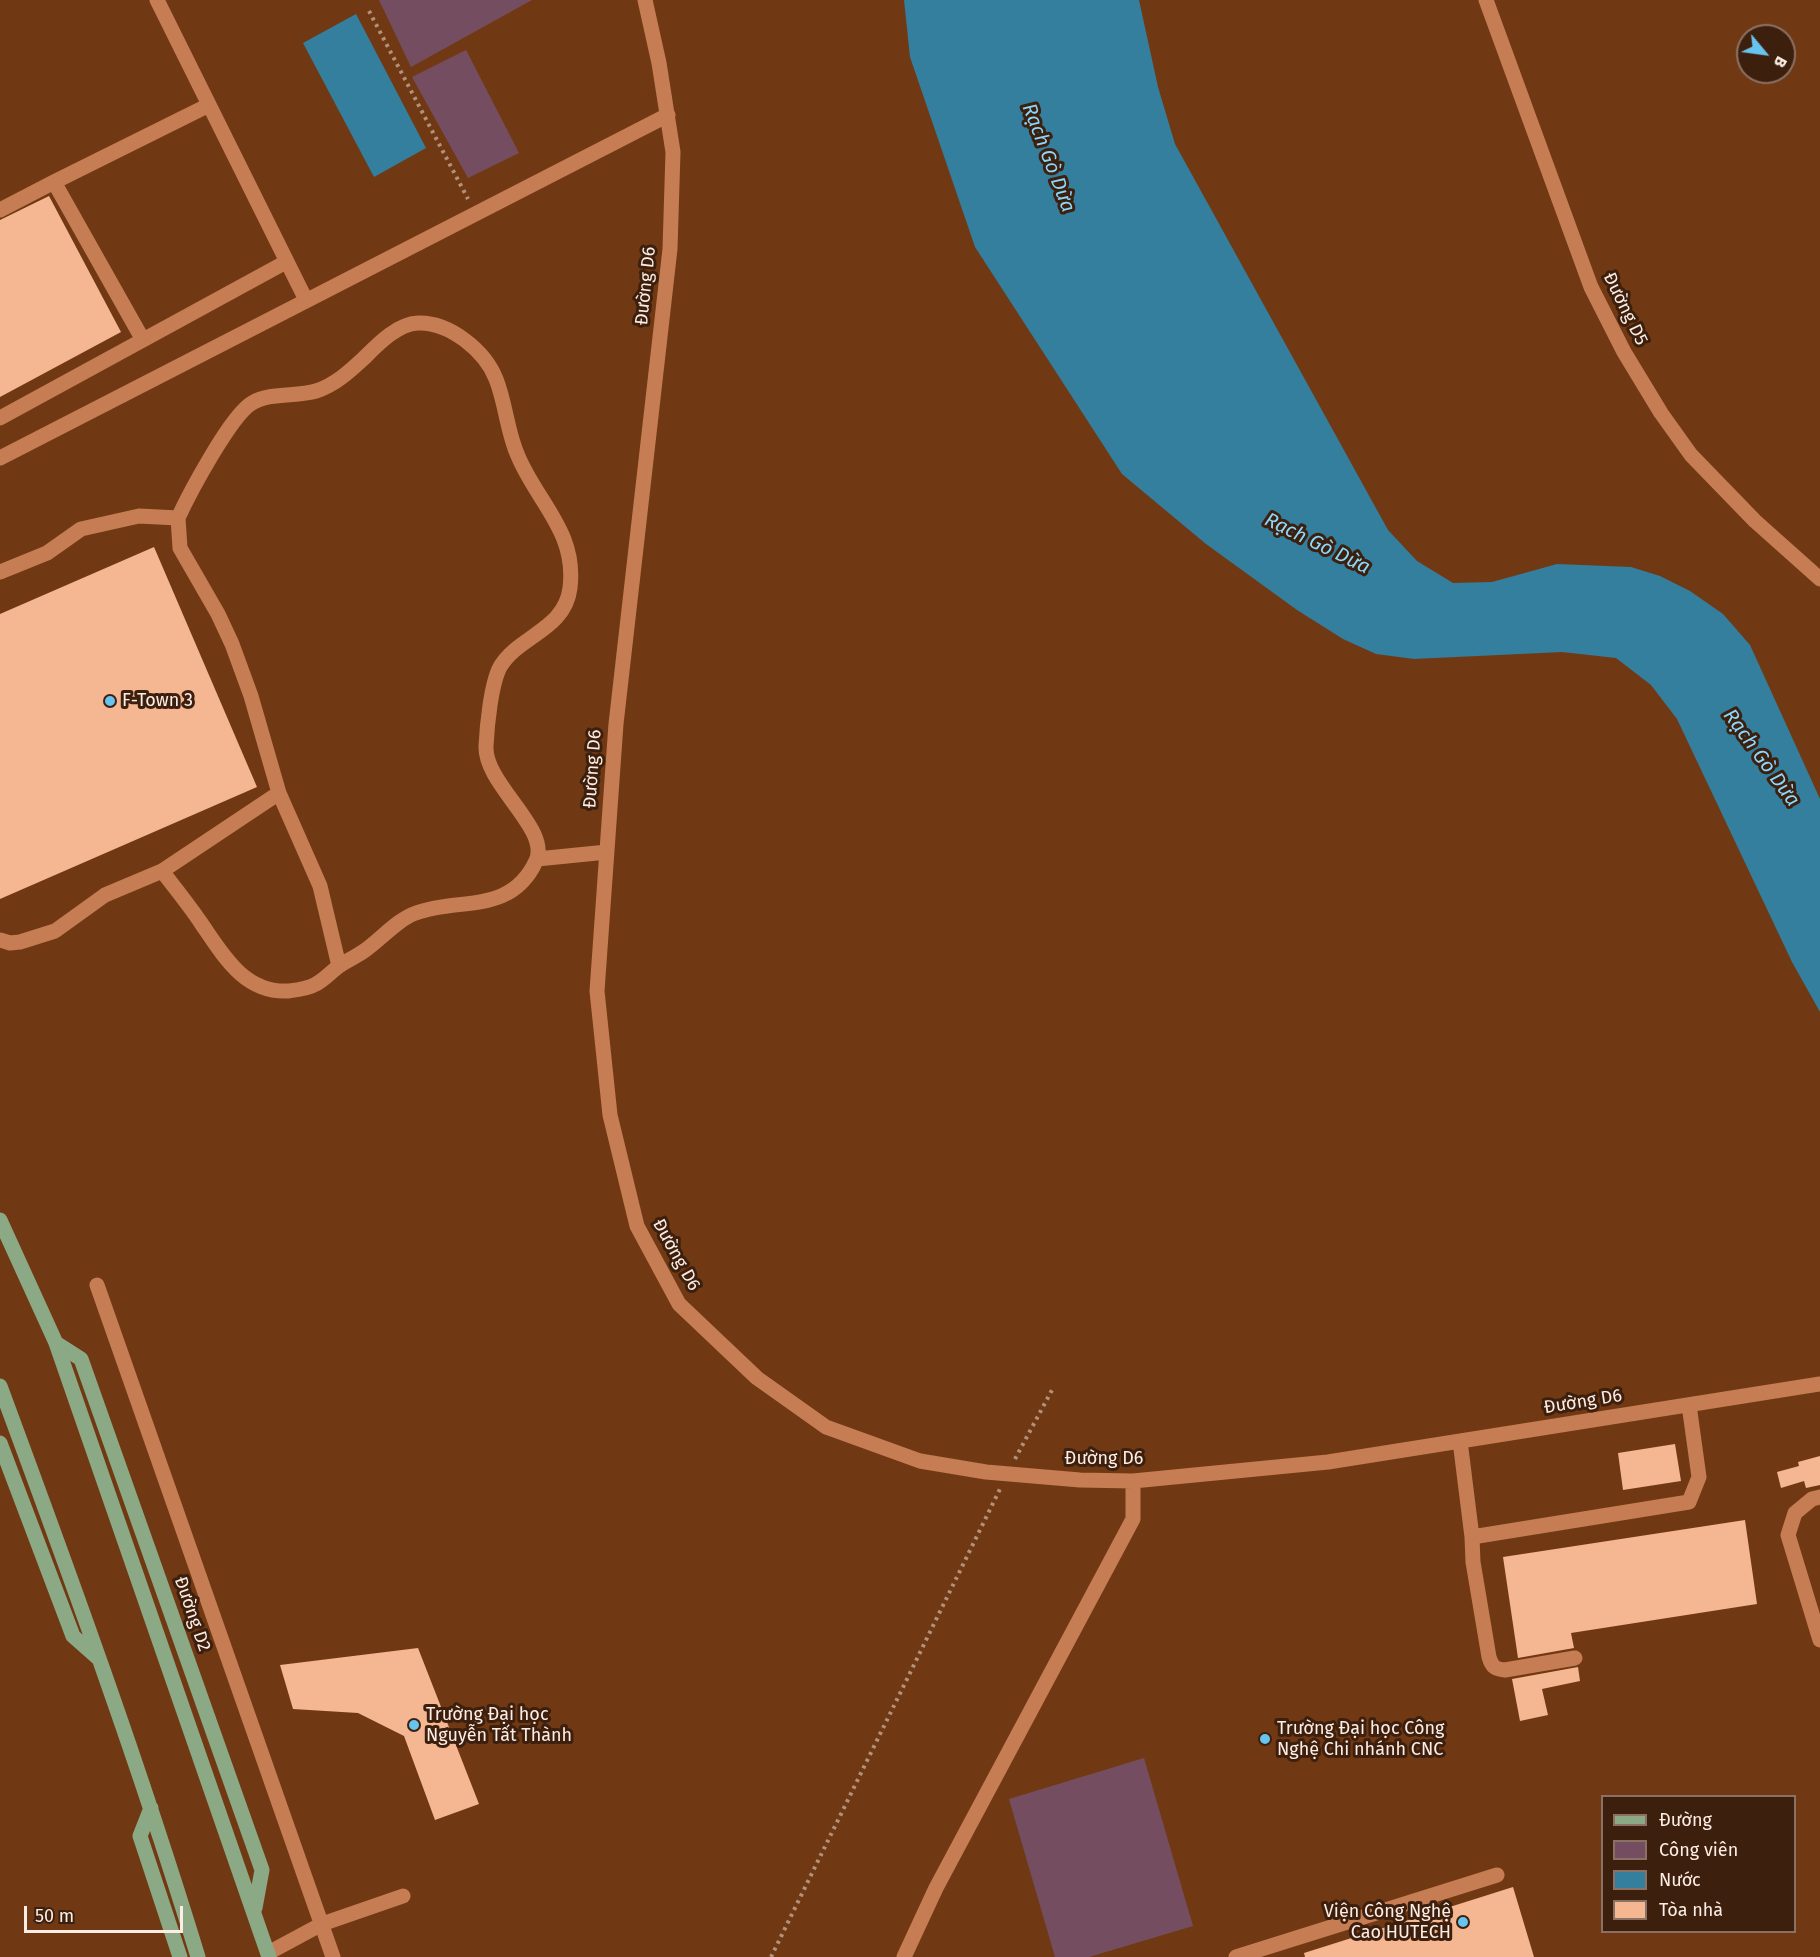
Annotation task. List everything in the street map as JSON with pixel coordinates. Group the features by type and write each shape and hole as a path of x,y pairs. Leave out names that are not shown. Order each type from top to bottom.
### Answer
{"main road":[{"path":"0,1220 56,1343 268,1955"},
{"path":"0,1386 101,1661 198,1957"},
{"path":"0,1443 72,1636 101,1661"},
{"path":"151,1808 141,1836 180,1957"}],"street":[{"path":"157,0 306,300"},
{"name":"Đường D6","path":"645,0 659,63 673,152 670,249 616,724 597,991 610,1115 637,1226 679,1304 757,1378 826,1427 920,1461 1007,1475 1133,1481 1328,1462 1820,1384"},
{"name":"Đường D5","path":"1486,0 1591,287 1624,352 1661,413 1692,455 1755,521 1820,579"},
{"path":"0,210 210,105"},
{"path":"0,458 668,116"},
{"path":"54,182 143,340"},
{"path":"0,418 286,262"},
{"path":"162,871 229,964 252,983 282,991 304,989 316,984 365,950 406,917 419,911 485,902 498,898 520,883 537,859 536,838 492,773 486,758 488,722 495,681 501,666 513,652 542,632 566,606 572,574 568,553 555,517 518,457 506,407 495,376 476,348 439,327 418,323 392,333 351,370 327,386 316,391 274,397 253,403 244,409 228,429 178,518 180,548 218,614 232,644 251,696 279,793 320,886 339,966"},
{"path":"0,572 47,553 81,529 139,516 178,518"},
{"path":"0,940 10,943 43,936 64,925 105,895 162,871 279,793"},
{"path":"537,859 607,852"},
{"path":"97,1285 333,1957"},
{"path":"1472,1537 1689,1502 1699,1477 1689,1405"},
{"path":"1460,1442 1475,1573 1492,1666 1505,1670 1575,1658"},
{"path":"904,1957 936,1888 1133,1519 1133,1481"},
{"path":"1820,1497 1812,1499 1795,1513 1788,1535 1814,1597 1820,1640"},
{"path":"1236,1957 1497,1875"},
{"path":"268,1955 322,1924 403,1896"}],"path":[{"path":"369,11 476,213"},
{"path":"771,1957 1007,1475 1052,1390"}],"shaded area":[{"path":"0,0 1820,0 1820,1957 0,1957"}],"green space":[{"path":"379,0 532,0 411,67"},
{"path":"466,50 519,153 468,178 412,77"},
{"path":"1144,1758 1193,1926 1089,1957 1055,1957 1009,1799"}],"water":[{"name":"Rạch Gò Dừa","path":"904,0 1139,0 1158,87 1175,144 1388,530 1417,561 1453,583 1492,582 1557,564 1631,567 1660,576 1690,591 1723,614 1750,645 1820,799 1820,1012 1792,962 1677,719 1651,685 1616,658 1562,652 1414,659 1376,654 1343,639 1297,610 1206,544 1122,474 975,247 910,57"},
{"path":"356,14 426,148 374,177 303,43"}],"building":[{"path":"49,196 121,332 0,397 0,220"},
{"name":"F-Town 3","path":"154,547 257,787 0,899 0,614"},
{"path":"1675,1444 1681,1481 1623,1490 1618,1453"},
{"path":"1820,1456 1820,1485 1806,1488 1804,1481 1781,1488 1777,1472 1799,1466 1798,1462"},
{"path":"1745,1520 1757,1604 1571,1633 1574,1648 1518,1658 1503,1557"},
{"name":"Trường Đại học Nguyễn Tất Thành","path":"418,1648 479,1804 435,1820 404,1736 358,1713 293,1709 280,1665"},
{"path":"1578,1667 1580,1681 1542,1689 1548,1715 1520,1721 1512,1679"},
{"name":"Viện Công Nghệ Cao HUTECH","path":"1513,1887 1534,1957 1305,1957 1304,1953"}],"place":[{"name":"F-Town 3","path":"110,701"},
{"name":"Trường Đại học Nguyễn Tất Thành","path":"414,1725"},
{"name":"Trường Đại học Công Nghệ Chi nhánh CNC","path":"1265,1739"},
{"name":"Viện Công Nghệ Cao HUTECH","path":"1463,1922"}]}
